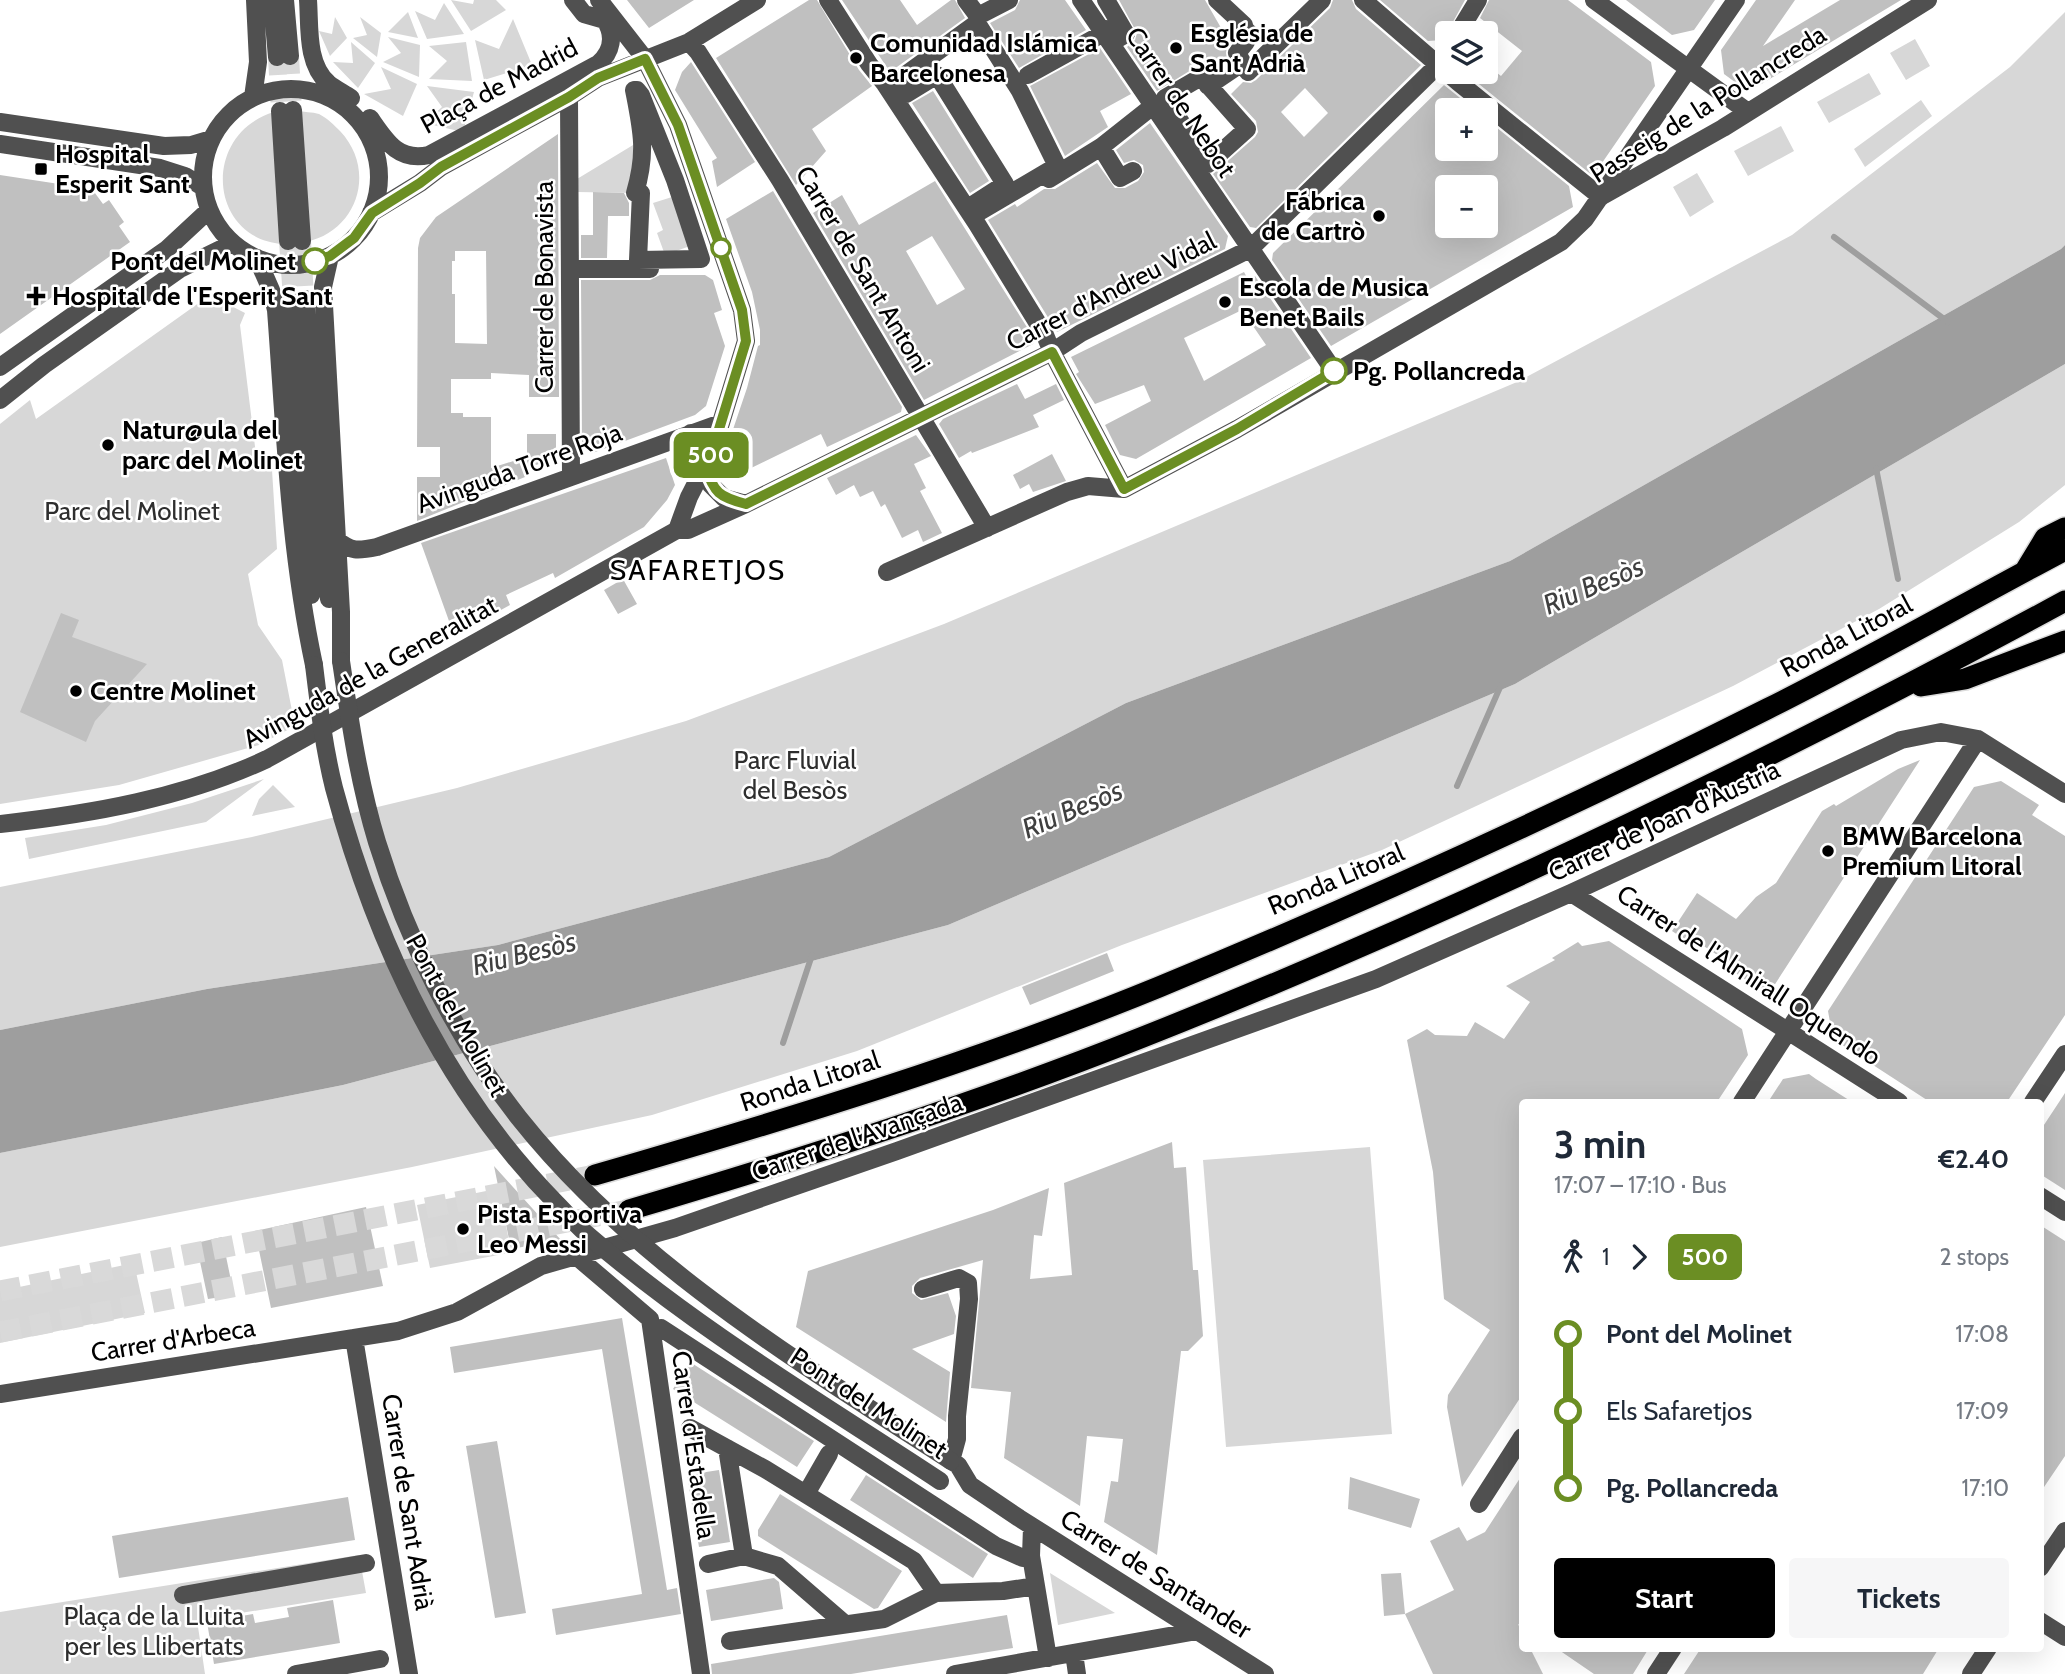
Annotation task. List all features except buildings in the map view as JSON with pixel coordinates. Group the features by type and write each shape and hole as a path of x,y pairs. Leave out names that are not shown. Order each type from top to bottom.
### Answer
{"highway":[{"path":"2025,571 2045,538 2065,528"},
{"name":"Ronda Litoral","path":"594,1175 755,1129 882,1088 1158,987 1390,888 1768,709 2065,550"},
{"path":"629,1210 909,1123 1140,1039 1257,991 1597,838 1903,689 2065,601"},
{"path":"1903,689 1965,679 2065,641"}],"street":[{"path":"253,97 258,62 254,0"},
{"path":"272,0 283,56 285,0"},
{"path":"301,0 306,69 317,92"},
{"name":"Plaça de Madrid","path":"308,0 312,53 319,72 328,83 362,108 389,145 402,154 420,157 433,154 604,58 611,45 608,24 605,20 584,14 573,0"},
{"path":"599,0 645,59 678,125 742,310 746,341 705,466 677,530"},
{"path":"372,213 378,183 376,152 357,119 343,105 317,92 296,88 274,90 253,97 228,114 211,139 204,163 204,187 209,210 219,228 233,243 257,258 281,265 306,264 330,256 354,238 372,213 441,167 569,97 598,78 689,42 757,0"},
{"path":"828,0 869,64 978,218 1045,335 1124,489"},
{"path":"966,0 978,16 1009,0"},
{"path":"1084,0 1114,41 1126,34 1107,0"},
{"name":"Carrer de Nebot","path":"1084,0 1102,34 1334,371"},
{"path":"1217,0 1249,33 1237,53 1248,72 1322,0"},
{"path":"1363,0 1435,51"},
{"path":"1465,21 1478,0"},
{"path":"1594,0 1748,112"},
{"path":"1460,84 1601,197 1736,0"},
{"name":"Passeig de la Pollancreda","path":"1124,489 1237,429 1561,242 1585,219 1601,197 1662,164 1928,0"},
{"path":"977,23 1020,91 1057,166 978,218 974,204 1005,184 937,75 906,94 897,80 977,23"},
{"path":"1028,75 1102,34"},
{"name":"Carrer de Sant Antoni","path":"689,42 780,180 987,528"},
{"path":"1208,86 1242,63"},
{"name":"Carrer d'Andreu Vidal","path":"677,530 688,530 746,504 1052,352 1081,332 1250,249 1435,65"},
{"path":"1200,77 1208,86 1247,129 1208,164 1166,98 1200,77"},
{"path":"634,90 641,95 675,180 701,259 638,260 641,193 635,193 643,154 643,139 634,90"},
{"name":"Carrer de Bonavista","path":"569,97 571,477"},
{"path":"978,218 1101,147 1149,109"},
{"path":"287,111 295,241"},
{"path":"0,122 164,146 191,145 211,139"},
{"path":"0,144 160,168 185,176 204,187"},
{"path":"1101,147 1121,178 1133,171"},
{"path":"376,152 417,167 441,167"},
{"path":"0,368 167,249 209,210"},
{"path":"0,400 44,365 180,269 233,243"},
{"name":"Pont del Molinet","path":"330,256 323,286 341,612 341,661"},
{"name":"Pont del Molinet","path":"257,258 271,290 276,310 292,537 302,611 314,665"},
{"path":"570,269 716,269"},
{"name":"Pont del Molinet","path":"970,1485 947,1486 706,1328 588,1236 527,1173 448,1063 413,1000 377,922 355,861 322,730 314,665 299,299 313,378 320,512 330,614 341,661 356,757 377,841 402,913 439,993 470,1046 518,1117 567,1173 636,1239 695,1288 788,1355 958,1465 970,1485 1025,1522"},
{"name":"Avinguda Torre Roja","path":"336,539 355,552 377,547 721,422"},
{"path":"691,433 711,485 724,499 746,504"},
{"path":"887,572 1067,492 1088,486 1124,489"},
{"name":"Avinguda de la Generalitat","path":"0,824 70,817 168,795 235,775 489,637 677,530"},
{"name":"Carrer de Joan d'Àustria","path":"1376,979 1572,893 1900,740 1941,732 1978,740 2065,794"},
{"path":"1744,1099 1978,740"},
{"name":"Carrer de l'Almirall Oquendo","path":"1572,893 1894,1099"},
{"name":"Carrer de l'Avançada","path":"354,1338 398,1331 457,1311 541,1266 675,1228 1376,979"},
{"path":"2036,1099 2065,1054"},
{"path":"2044,1199 2065,1212"},
{"name":"Carrer d'Estadella","path":"576,1256 650,1319 701,1674"},
{"path":"923,1289 959,1278 968,1283 969,1299 957,1439 951,1461"},
{"path":"661,1328 996,1546 1023,1558"},
{"name":"Carrer d'Arbeca","path":"0,1394 354,1338"},
{"name":"Carrer de Sant Adrià","path":"354,1338 409,1674"},
{"path":"690,1428 806,1494 915,1561 936,1593"},
{"path":"1479,1504 1519,1442"},
{"path":"727,1448 744,1556"},
{"path":"806,1494 829,1454"},
{"path":"1025,1522 1048,1658"},
{"name":"Carrer de Santander","path":"1025,1522 1265,1674"},
{"path":"2044,1562 2065,1531"},
{"path":"708,1564 744,1556 778,1566 845,1624"},
{"path":"183,1595 366,1563"},
{"path":"730,1641 884,1619 936,1593 1003,1591 1036,1586"},
{"path":"2044,1624 2065,1637"},
{"path":"955,1674 1197,1631"},
{"path":"1656,1674 1670,1652"},
{"path":"1971,1674 1985,1652"},
{"path":"1074,1653 1077,1674"},
{"path":"296,1674 380,1659"}],"green space":[{"path":"451,0 473,4 474,0 496,0 506,10 471,31"},
{"path":"444,3 464,34 427,39 415,11 435,20"},
{"path":"408,12 418,38 388,32"},
{"name":"Parc Fluvial del Besòs","path":"2065,12 2065,245 2061,249 1510,561 1126,703 829,857 498,945 207,989 0,1030 0,887 252,837 457,788 686,721 944,624 1517,382 1792,235 2010,67"},
{"path":"335,17 347,38 330,56 319,31 332,34"},
{"path":"360,17 381,33 377,57 353,38 367,35"},
{"path":"513,19 532,65 484,80 475,40 499,49"},
{"path":"388,37 420,45 419,77 383,62 401,53"},
{"path":"1915,39 1930,66 1906,80 1890,53"},
{"path":"351,42 375,63 358,88 333,62 353,63"},
{"path":"466,42 472,81 429,79 447,61 429,46"},
{"path":"381,67 417,84 403,116 364,94 391,89"},
{"path":"1869,73 1881,94 1829,123 1817,102"},
{"path":"427,86 474,92 463,132 424,123 442,107"},
{"path":"1921,100 1932,116 1865,167 1854,149"},
{"path":"297,111 319,114 328,120 340,131 358,163 356,197 349,212 324,236 306,242"},
{"path":"274,112 283,244 258,238 240,224 228,206 223,184 225,162 234,141 250,124"},
{"path":"1781,126 1794,151 1748,176 1734,151"},
{"path":"643,139 634,193 577,192 577,179"},
{"path":"1697,173 1714,202 1690,217 1673,187"},
{"path":"672,197 690,246 665,255 657,233 663,230 653,203"},
{"name":"Parc del Molinet","path":"210,295 245,313 240,325 258,471 272,470 277,549 248,574 258,625 282,660 295,726 259,745 119,785 0,804 0,424 30,400 36,419"},
{"path":"2065,364 2065,485 2019,522 1879,609 1733,686 1382,850 1122,945 857,1051 652,1115 412,1167 0,1247 0,1153 343,1085 948,925 1515,684"},
{"path":"264,779 206,822 29,859 25,838 106,825 192,803"},
{"path":"273,785 295,807 252,816 259,799"},
{"path":"1370,1147 1392,1434 1226,1447 1203,1160"},
{"name":"Pista Esportiva Leo Messi","path":"496,1189 509,1253 430,1268 417,1205"},
{"path":"134,1263 145,1313 0,1343 0,1291"},
{"name":"Plaça de la Lluita per les Llibertats","path":"359,1555 366,1593 197,1620 205,1674 0,1674 0,1612"},
{"path":"1050,1573 1115,1613 1058,1625"}],"water":[{"name":"Riu Besòs","path":"2065,245 2065,364 1515,684 948,925 343,1085 0,1153 0,1030 207,989 498,945 829,857 1126,703 1510,561"}],"waterway":[{"path":"1834,237 1948,322"},
{"path":"1876,468 1898,579"},
{"path":"1457,786 1501,685"},
{"path":"783,1043 812,955"}],"tunnel":[{"path":"290,56 293,110"},
{"path":"277,57 280,111"},
{"path":"288,241 292,299"},
{"path":"302,241 305,299"},
{"path":"0,1291 595,1175"},
{"path":"0,1332 623,1211"}],"bus line":[{"name":"500","path":"315,261 330,256 354,238 372,213 441,167 569,97 598,78 645,59 678,125 742,310 746,341 712,452 705,466 711,485 724,499 746,504 1052,352 1124,489 1237,429 1334,371"}],"place":[{"name":"Església de Sant Adrià","path":"1176,48"},
{"name":"Comunidad Islámica Barcelonesa","path":"856,58"},
{"name":"Hospital Esperit Sant","path":"41,169"},
{"name":"Fábrica de Cartrò","path":"1379,216"},
{"name":"Pont del Molinet","path":"315,261"},
{"name":"Hospital de l'Esperit Sant","path":"36,296"},
{"name":"Escola de Musica Benet Bails","path":"1225,302"},
{"name":"Pg. Pollancreda","path":"1334,371"},
{"name":"Natur@ula del parc del Molinet","path":"108,445"},
{"name":"Centre Molinet","path":"76,691"},
{"name":"BMW Barcelona Premium Litoral","path":"1828,851"},
{"name":"Pista Esportiva Leo Messi","path":"463,1229"}],"district":[{"name":"SAFARETJOS","path":"698,570"}]}
